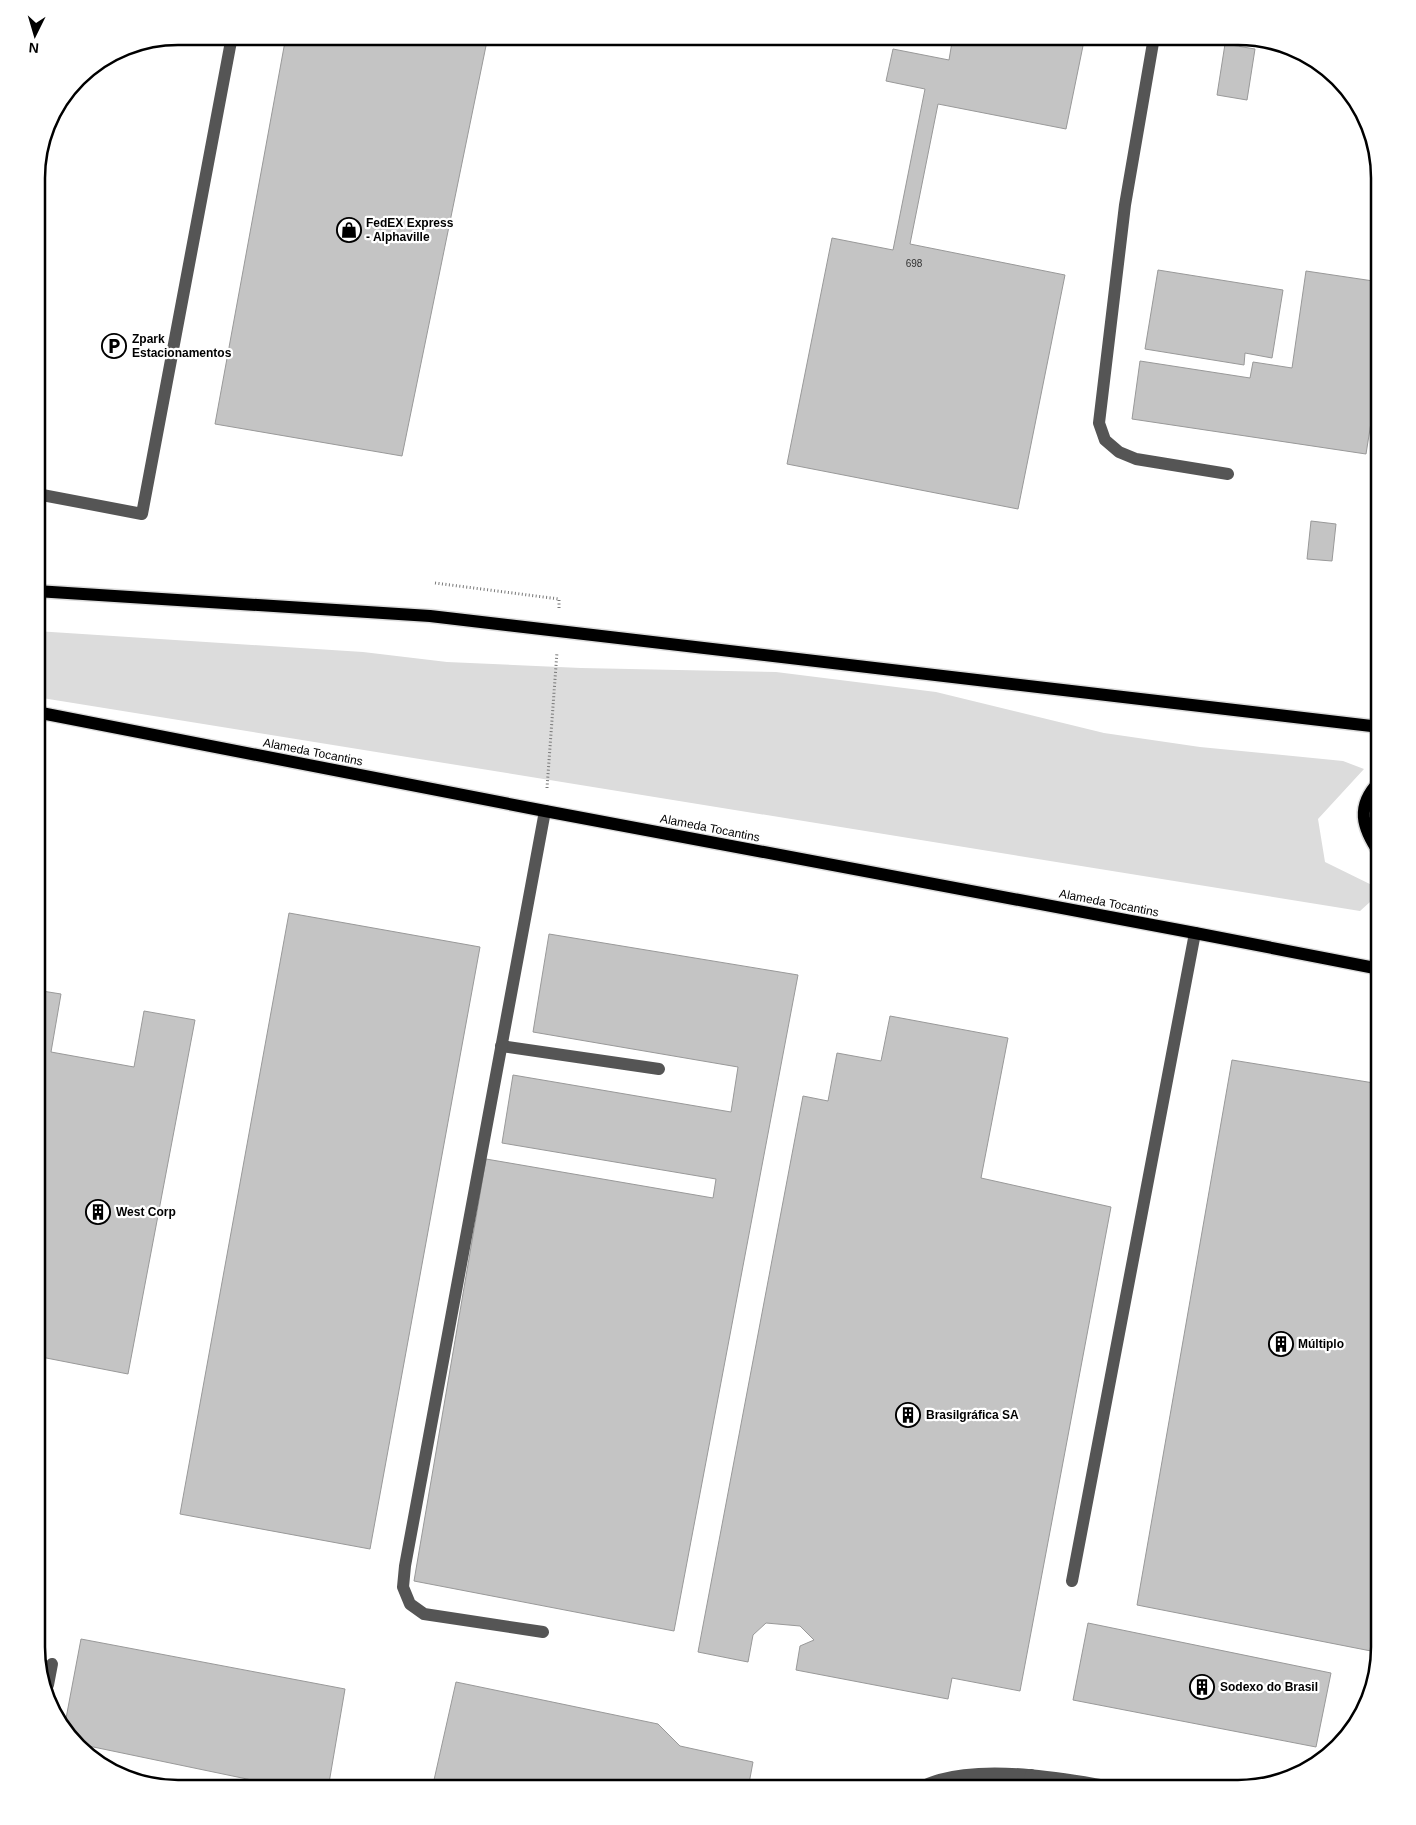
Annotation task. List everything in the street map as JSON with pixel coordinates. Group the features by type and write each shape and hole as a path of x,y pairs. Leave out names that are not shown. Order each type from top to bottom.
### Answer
{"main road":[{"path":"45,592 430,616 1371,726"},
{"name":"Alameda Tocantins","path":"45,714 545,811 1371,967"},
{"path":"1371,792 1362,815 1371,840"}],"street":[{"path":"45,496 142,514 230,45"},
{"path":"1152,45 1125,205 1099,423 1106,440 1119,452 1136,459 1228,474"},
{"path":"543,1632 424,1614 410,1604 403,1587 405,1566 428,1438 545,811"},
{"path":"1072,1581 1195,933"},
{"path":"501,1046 659,1069"},
{"path":"49,1679 52,1664"},
{"path":"939,1780 974,1774 1031,1775 1064,1780"},
{"path":"1030,1780 1031,1775"}],"path":[{"path":"545,811 554,678"}],"shaded area":[{"path":"45,632 363,652 447,662 581,668 776,672 936,692 1104,733 1200,747 1343,761 1364,769 1318,819 1325,862 1371,885 1371,901 1360,911 45,698"}],"building":[{"name":"FedEX Express - Alphaville","path":"284,45 486,45 402,456 215,424"},
{"path":"952,45 1083,45 1066,129 938,104 910,244 1065,275 1018,509 787,464 832,238 893,250 925,89 886,81 893,49 949,60"},
{"path":"1225,45 1255,49 1247,100 1217,95"},
{"path":"1158,270 1283,290 1272,358 1245,353 1244,365 1145,349"},
{"path":"1306,271 1371,281 1371,423 1366,454 1132,419 1140,361 1250,378 1253,362 1292,368"},
{"path":"1311,521 1336,524 1332,561 1307,559"},
{"path":"289,913 480,947 370,1549 180,1514"},
{"path":"549,934 798,975 674,1631 414,1581 486,1159 713,1198 716,1179 502,1143 513,1075 731,1112 738,1067 533,1032"},
{"name":"West Corp","path":"45,991 61,994 51,1052 134,1067 144,1011 195,1020 128,1374 45,1358"},
{"name":"Brasilgráfica SA","path":"890,1016 1008,1038 981,1178 1111,1207 1020,1691 952,1678 948,1699 796,1670 800,1646 814,1640 800,1626 766,1623 753,1635 748,1662 698,1652 803,1096 828,1101 837,1053 881,1061"},
{"name":"Múltiplo","path":"1232,1060 1371,1083 1371,1651 1137,1605"},
{"name":"Sodexo do Brasil","path":"1088,1623 1331,1673 1316,1747 1073,1700"},
{"path":"81,1639 345,1689 330,1780 252,1780 89,1746 66,1719"},
{"path":"456,1682 658,1724 680,1746 753,1762 750,1780 434,1780"}],"place":[{"name":"FedEX Express - Alphaville","path":"349,230"},
{"name":"Zpark Estacionamentos","path":"114,346"},
{"name":"West Corp","path":"98,1212"},
{"name":"Múltiplo","path":"1281,1344"},
{"name":"Brasilgráfica SA","path":"908,1415"},
{"name":"Sodexo do Brasil","path":"1202,1687"}]}
